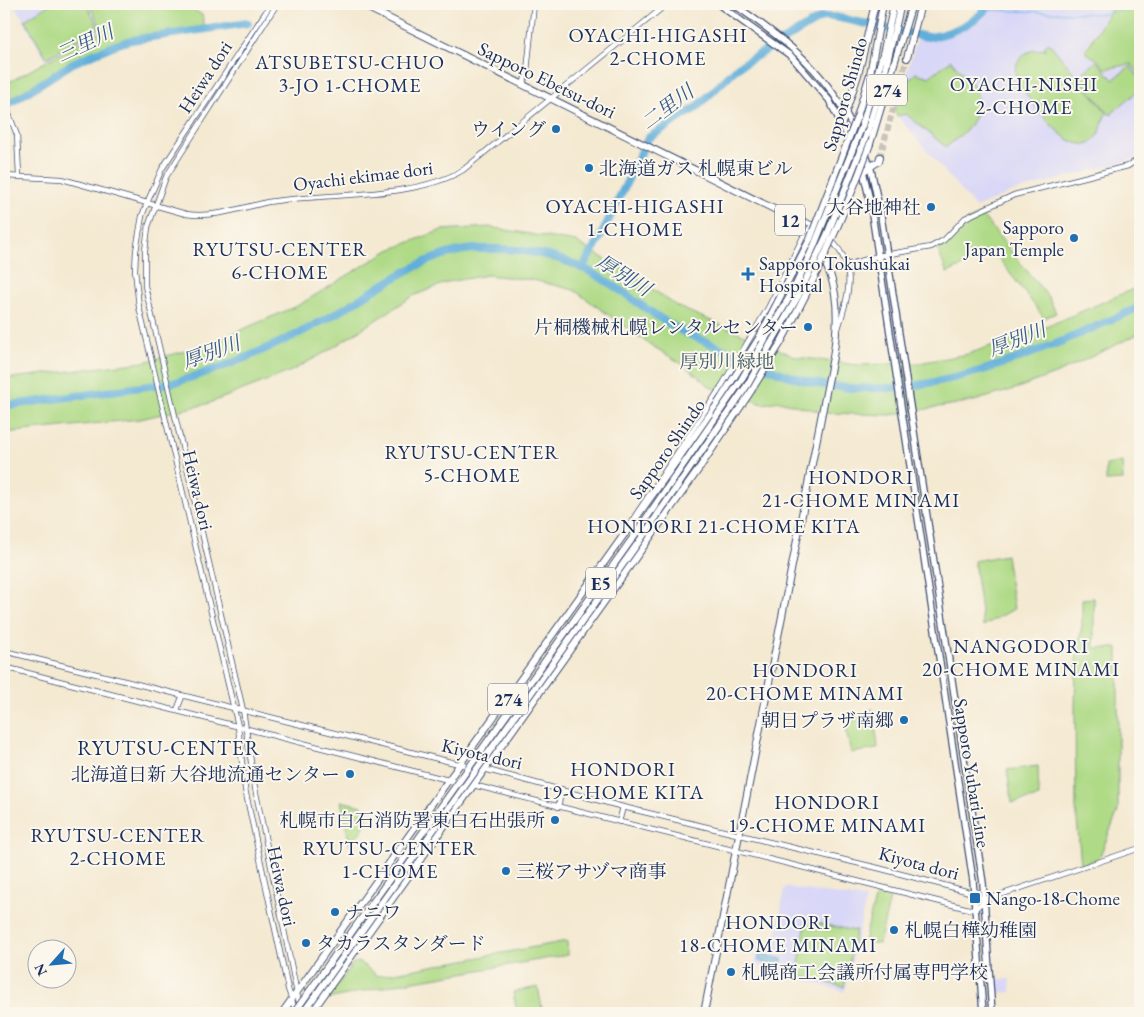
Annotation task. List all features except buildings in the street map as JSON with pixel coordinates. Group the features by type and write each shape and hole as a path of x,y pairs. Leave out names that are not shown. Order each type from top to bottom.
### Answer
{"highway":[{"name":"Sapporo Ebetsu-dori","path":"360,4 780,212 806,233 818,250 832,280 837,299 838,331 704,1013"},
{"path":"842,123 875,4"},
{"name":"Sapporo Shindo","path":"282,1013 622,539 731,383 772,313 810,239 857,117 870,74 883,4"},
{"name":"E5","path":"302,1013 643,536 748,384 798,296 828,235 866,136 886,54 894,4"},
{"name":"E5","path":"295,1013 632,540 740,382 793,291 843,178 886,54 901,4"},
{"name":"Sapporo Shindo","path":"311,1013 662,520 751,391 793,320 849,202 870,144 904,36 912,4"},
{"name":"274","path":"907,58 921,4"},
{"path":"864,171 879,161 880,157"}],"main road":[{"name":"Sapporo Yubari Line","path":"718,4 780,47 820,88 842,123 864,171 975,895 983,1013"},
{"name":"Sapporo Yubari Line","path":"733,4 780,36 816,70 846,111 871,166 985,900 992,1013"}],"street":[{"name":"Heiwa dori","path":"271,4 162,169 147,203 138,238 135,270 139,307 238,726 245,789 295,1013"},
{"name":"Heiwa dori","path":"278,4 170,169 154,205 146,241 145,286 244,710 255,788 302,1013"},
{"path":"523,85 527,71 534,4"},
{"name":"Oyachi ekimae dori","path":"4,176 19,175 62,179 154,205 204,216 268,202 433,184 462,170 667,4"},
{"path":"4,101 17,135 19,175"},
{"path":"848,265 878,256 931,247 944,240 965,218 1014,195 1128,166 1140,158"},
{"path":"780,212 815,226 837,245 848,265 848,293 838,331"},
{"path":"622,539 643,501 721,387 751,336 806,233 815,226"},
{"name":"Kiyota dori","path":"4,651 182,697 244,710 562,789 623,807 739,834 975,895 985,900"},
{"name":"Kiyota dori","path":"4,667 945,904 969,909 976,908"},
{"path":"176,710 182,697"},
{"path":"558,807 562,789"},
{"path":"619,822 623,807"},
{"path":"976,908 985,900 1140,848"}],"shaded area":[{"path":"14,4 87,4 101,29 46,60"},
{"path":"994,4 1113,4 1083,52 1098,61 1106,70 1131,65 1140,76 1140,153 1134,159 1012,192 976,208 894,112 917,40 937,40 965,29 982,18"},
{"path":"785,887 866,899 845,992 754,965 757,948 773,952"},
{"path":"996,979 1010,979 1011,992 997,993"}],"green space":[{"path":"50,4 86,4 99,28 47,58 25,20"},
{"path":"89,4 146,4 152,7 154,4 184,4 202,15 205,28 112,45 82,56 4,102 4,85 102,30"},
{"path":"1114,4 1140,4 1140,75 1131,64 1106,69 1098,60 1085,52"},
{"path":"1049,43 1107,113 1097,137 1085,144 1074,142 1053,127 1020,86 1016,78 1015,71 1020,59 1031,51 1046,50 1044,47"},
{"path":"951,60 975,87 978,100 975,116 971,123 960,136 946,147 906,114 897,116 894,111 902,86 916,73 929,77"},
{"path":"1097,61 1113,80 1130,66 1140,79 1140,89 1110,115 1078,77"},
{"path":"981,214 1049,298 1056,313 1044,318 994,252 947,273 937,248 948,241 967,221"},
{"name":"厚別川緑地","path":"489,227 576,242 634,276 678,307 797,357 857,365 919,363 968,354 1048,326 1140,286 1140,333 1060,372 1015,389 974,401 891,415 826,413 779,401 763,404 712,388 685,366 646,342 574,290 533,280 487,275 448,282 413,296 326,352 289,372 207,404 140,419 4,433 4,379 144,362 204,346 299,305 389,250 442,230"},
{"path":"1122,462 1123,480 1106,481 1106,465"},
{"path":"1006,555 1014,609 983,626 974,561"},
{"path":"1094,598 1094,648 1118,648 1118,811 1099,858 1081,865 1076,808 1076,661 1082,625 1082,599"},
{"path":"873,709 878,747 877,749 851,753 845,727"},
{"path":"1038,766 1039,797 1012,803 1007,770"},
{"path":"341,801 362,806 367,816 364,826 350,846"},
{"path":"876,895 890,899 879,944 864,941"},
{"path":"806,921 856,931 844,987 800,976 798,971"},
{"path":"567,941 568,955 397,984 328,999 353,963 359,962 378,976"},
{"path":"538,987 542,1008 535,1013 517,1013 513,992"}],"water":[{"path":"760,953 782,959 780,968 758,961"}],"waterway":[{"name":"二里川","path":"986,9 991,4"},
{"path":"985,10 1104,14 1125,10 1132,4"},
{"name":"二里川","path":"581,268 598,242 648,138 696,108 738,67 822,17 835,17 927,37 958,28 973,20 985,10"},
{"name":"三里川","path":"4,107 73,63 112,46 131,40 248,23"},
{"name":"厚別川","path":"4,406 177,382 196,376 235,362 290,338 417,266 437,257 476,249 525,251 572,263 601,278 660,318 686,333 778,372 817,384 831,386 871,389 911,386 951,379 1029,354 1140,307"}],"tunnel":[{"path":"880,157 907,58"}],"place":[{"name":"ウイング","path":"556,129"},
{"name":"北海道ガス 札幌東ビル","path":"589,168"},
{"name":"大谷地神社","path":"931,207"},
{"name":"Sapporo Japan Temple","path":"1074,238"},
{"name":"Sapporo Tokushukai Hospital","path":"748,274"},
{"name":"片桐機械札幌レンタルセンター","path":"808,327"},
{"name":"朝日プラザ南郷","path":"904,720"},
{"name":"北海道日新 大谷地流通センター","path":"350,774"},
{"name":"札幌市白石消防署東白石出張所","path":"555,820"},
{"name":"三桜アサヅマ商事","path":"506,871"},
{"name":"Nango-18-Chome","path":"975,898"},
{"name":"ナニワ","path":"335,912"},
{"name":"札幌白樺幼稚園","path":"894,930"},
{"name":"タカラスタンダード","path":"306,943"},
{"name":"札幌商工会議所付属専門学校","path":"731,972"}],"district":[{"name":"OYACHI-HIGASHI 2-CHOME","path":"658,46"},
{"name":"ATSUBETSU-CHUO 3-JO 1-CHOME","path":"350,74"},
{"name":"OYACHI-NISHI 2-CHOME","path":"1024,96"},
{"name":"OYACHI-HIGASHI 1-CHOME","path":"635,218"},
{"name":"RYUTSU-CENTER 6-CHOME","path":"280,260"},
{"name":"RYUTSU-CENTER 5-CHOME","path":"472,464"},
{"name":"HONDORI 21-CHOME MINAMI","path":"861,488"},
{"name":"HONDORI 21-CHOME KITA","path":"724,526"},
{"name":"NANGODORI 20-CHOME MINAMI","path":"1021,658"},
{"name":"HONDORI 20-CHOME MINAMI","path":"805,682"},
{"name":"RYUTSU-CENTER","path":"169,747"},
{"name":"HONDORI 19-CHOME KITA","path":"623,780"},
{"name":"HONDORI 19-CHOME MINAMI","path":"827,814"},
{"name":"RYUTSU-CENTER 2-CHOME","path":"118,846"},
{"name":"RYUTSU-CENTER 1-CHOME","path":"390,860"},
{"name":"HONDORI 18-CHOME MINAMI","path":"778,934"}]}
